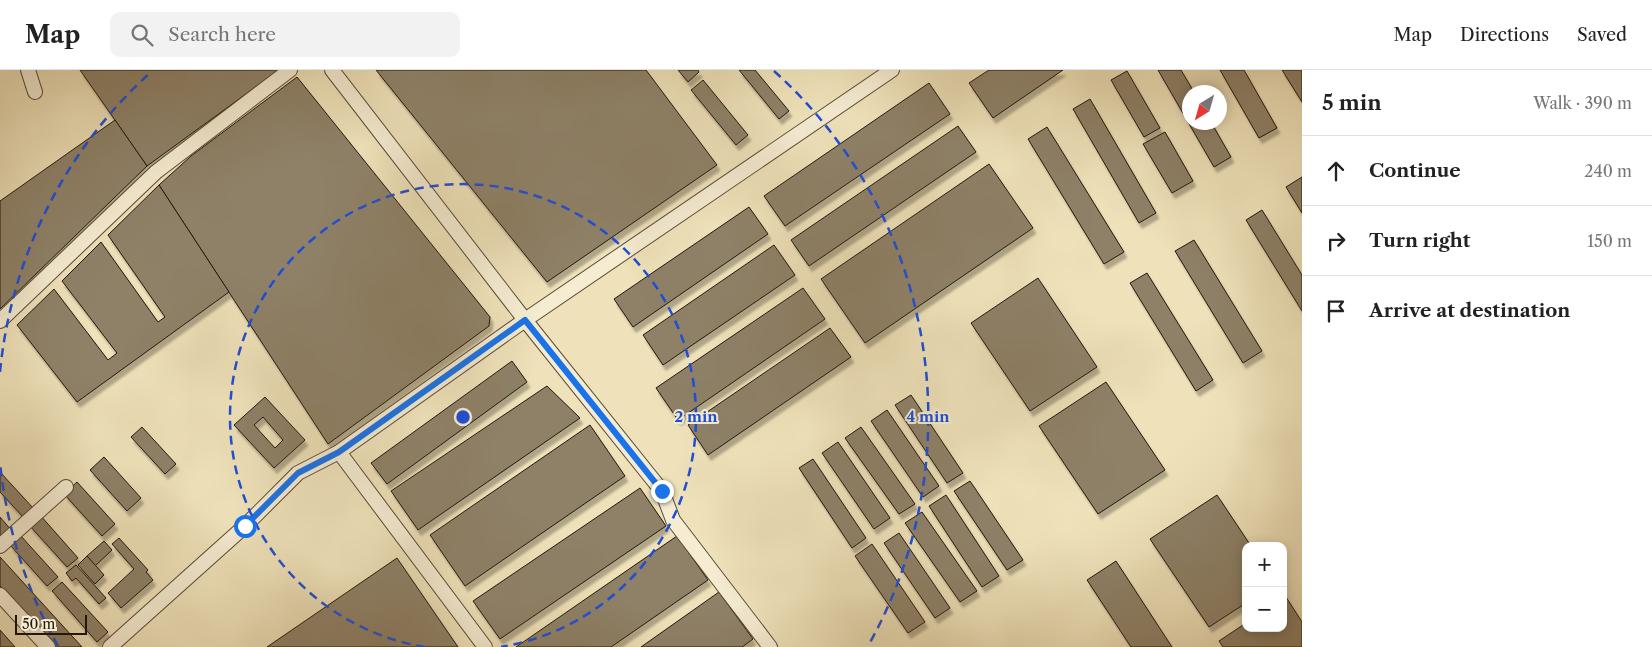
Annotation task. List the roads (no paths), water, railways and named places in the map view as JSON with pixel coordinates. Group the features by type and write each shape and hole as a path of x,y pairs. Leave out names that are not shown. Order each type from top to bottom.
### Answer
{"street":[{"path":"28,70 35,92"},
{"path":"0,321 156,172 290,70"},
{"path":"332,70 525,320 662,491 673,520 770,647"},
{"path":"110,647 245,526 298,473 339,452 525,320 892,70"},
{"path":"339,452 485,647"},
{"path":"0,546 66,487"},
{"path":"0,595 48,647"}]}
